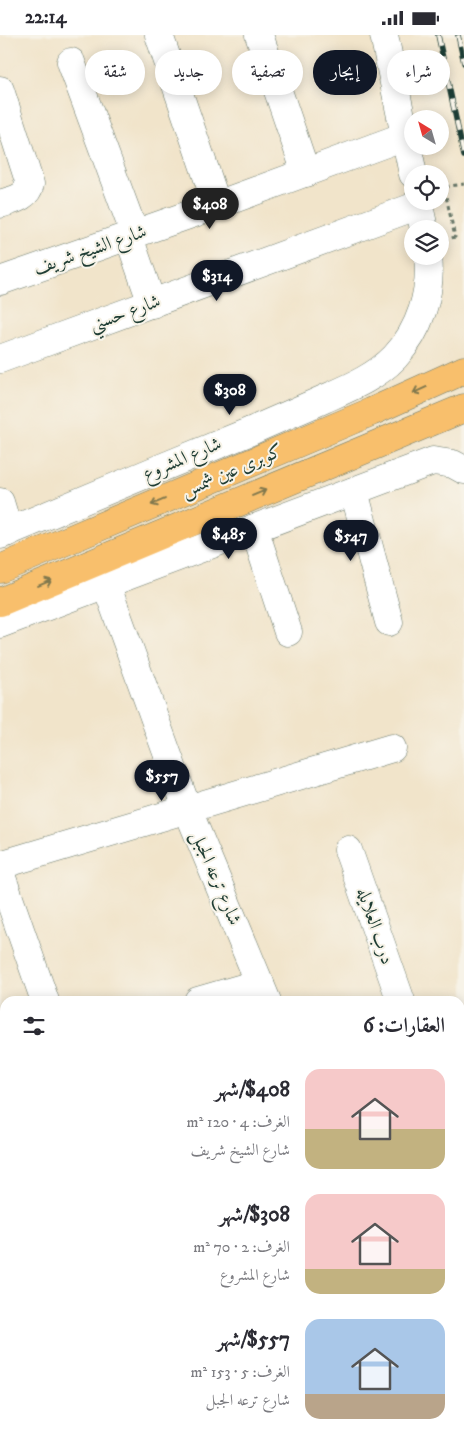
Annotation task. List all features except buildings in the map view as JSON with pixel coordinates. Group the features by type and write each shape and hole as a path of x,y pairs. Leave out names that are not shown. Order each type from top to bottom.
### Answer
{"main road":[{"name":"كوبرى عين شمس","path":"0,569 371,412 464,370"},
{"name":"كوبرى عين شمس","path":"0,602 464,408"}],"street":[{"path":"160,35 217,205"},
{"path":"259,35 306,173"},
{"path":"384,35 404,131"},
{"path":"71,63 132,236 152,303"},
{"path":"0,90 30,184 24,195 0,204"},
{"name":"شارع الشيخ شريف","path":"0,281 132,236 404,136"},
{"name":"شارع حسني","path":"0,359 152,303 420,212"},
{"name":"شارع المشروع","path":"4,533 289,415 355,385 376,373 394,357 410,338 420,317 427,293 429,265"},
{"path":"0,624 433,461 452,464 464,470"},
{"path":"354,491 389,622"},
{"path":"0,502 4,533"},
{"path":"254,528 288,632"},
{"name":"شارع ترعه الجبل","path":"106,584 187,809 264,992"},
{"path":"0,865 392,748"},
{"name":"درب العلايله","path":"348,851 399,996"},
{"path":"0,872 42,996"},
{"path":"235,996 264,992"}],"path":[{"path":"455,237 444,187 464,184"}],"railway":[{"path":"438,35 464,156"},
{"path":"458,35 464,63"}]}
